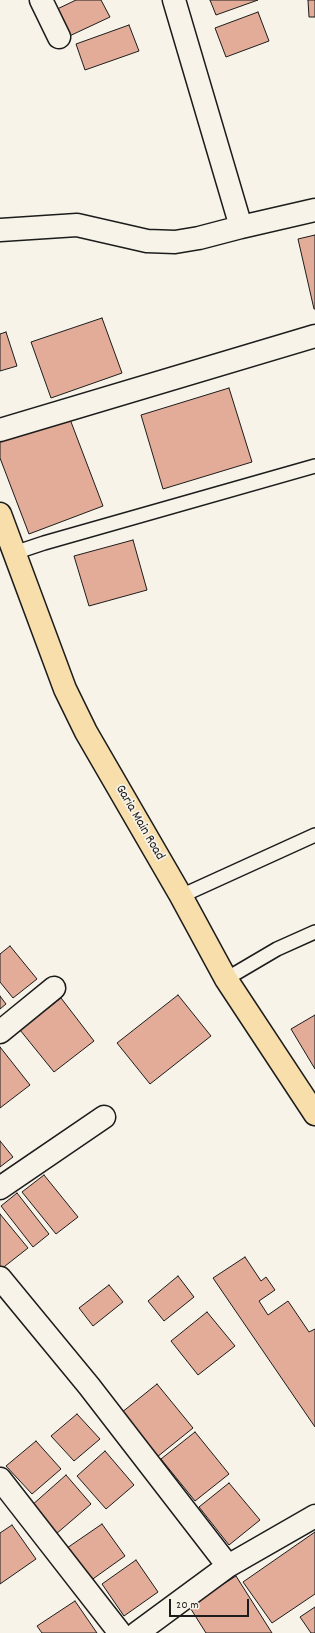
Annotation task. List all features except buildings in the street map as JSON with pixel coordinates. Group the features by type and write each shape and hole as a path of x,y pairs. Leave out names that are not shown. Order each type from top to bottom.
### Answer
{"main road":[{"name":"Garia Main Road","path":"0,514 65,689 86,732 181,896 226,979 315,1114"}],"street":[{"path":"42,0 59,37"},
{"path":"174,0 241,226"},
{"path":"0,230 76,225 147,241 175,242 199,238 241,226 315,210"},
{"path":"0,430 315,336"},
{"path":"0,1032 54,988"},
{"path":"0,1188 104,1117"},
{"path":"0,1278 89,1386 228,1566"},
{"path":"0,1479 120,1633"},
{"path":"137,1633 228,1566 315,1516"}],"lane":[{"path":"14,553 44,543 315,466"},
{"path":"181,896 315,835"},
{"path":"226,979 277,949 315,932"}]}
